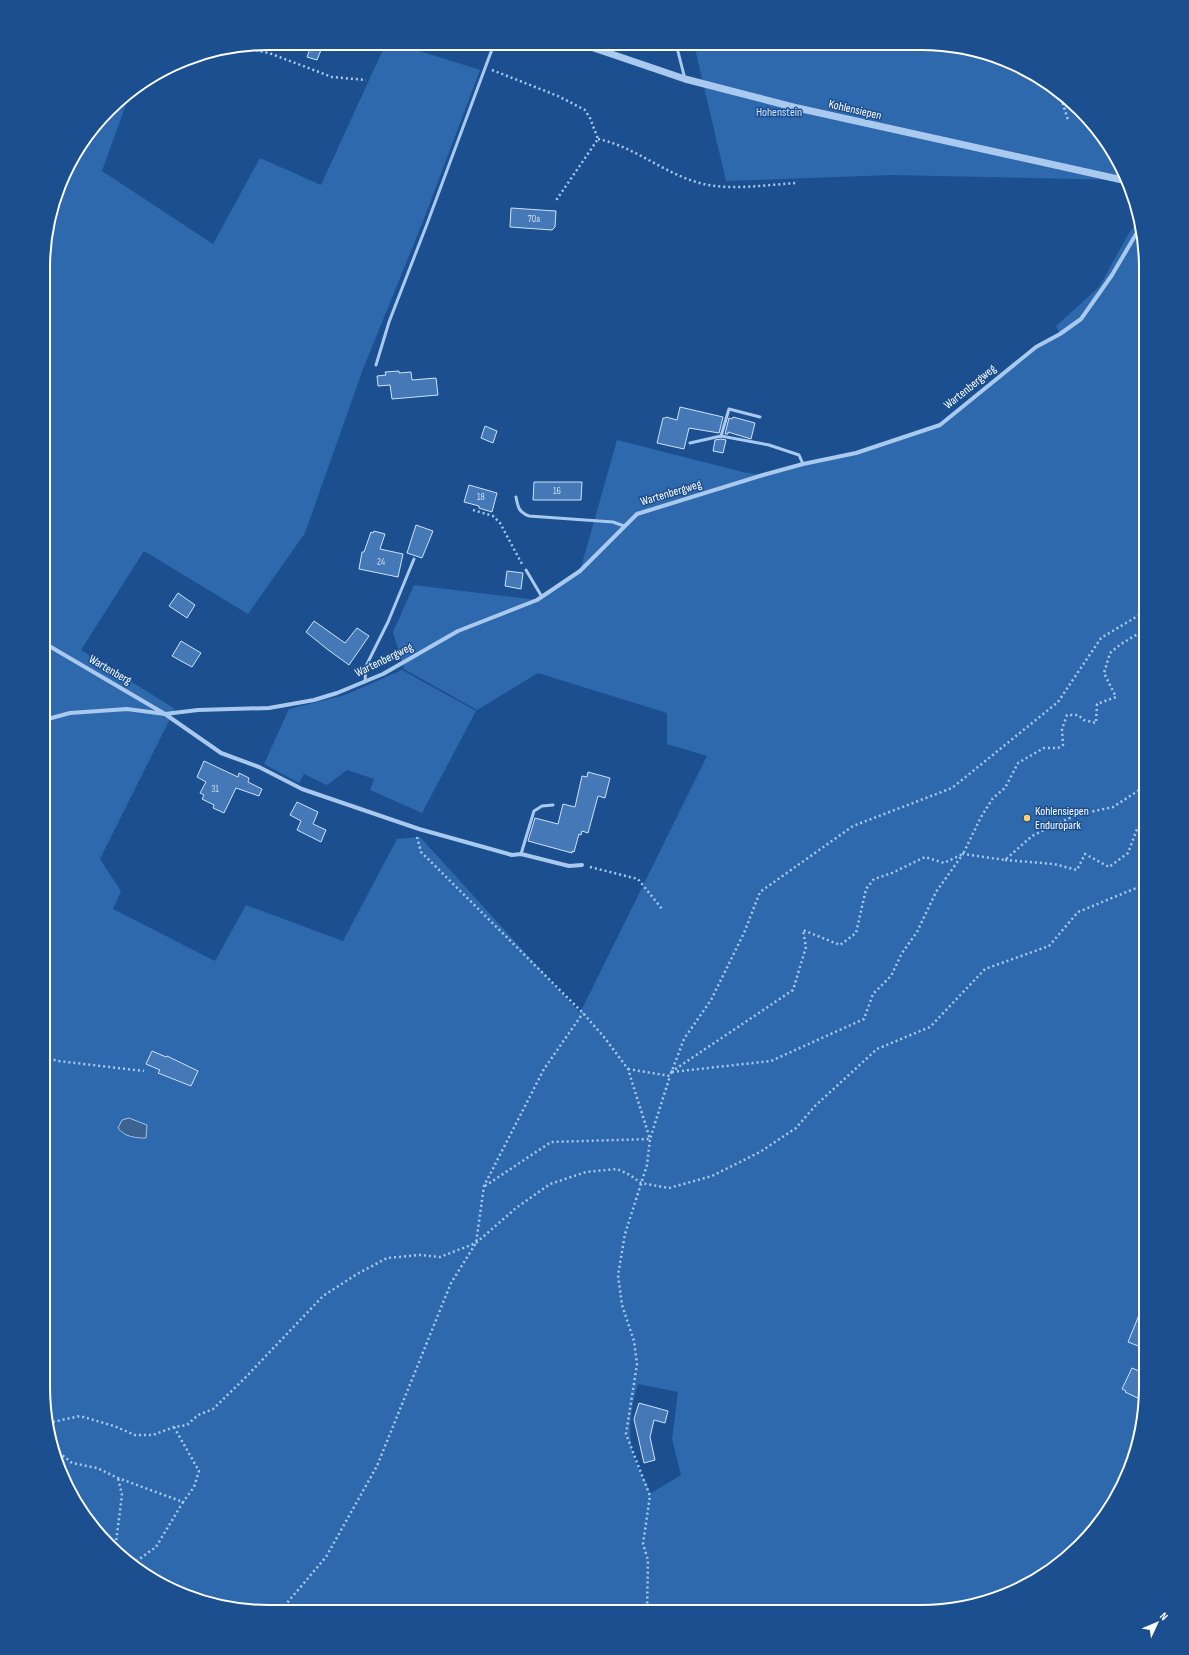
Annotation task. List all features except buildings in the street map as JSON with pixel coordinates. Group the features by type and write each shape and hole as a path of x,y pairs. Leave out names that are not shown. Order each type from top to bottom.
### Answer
{"street":[{"name":"Kohlensiepen","path":"600,50 686,78 794,107 1120,180"},
{"name":"Wartenbergweg","path":"50,718 70,713 127,709 165,714 198,710 269,708 314,700 365,682 419,654 458,631 542,597 580,571 637,514 763,475 803,464 856,453 940,425 1036,347 1060,334 1081,319 1108,281 1136,234"},
{"name":"Wartenberg","path":"50,647 165,714"},
{"name":"Wartenbergweg","path":"165,714 221,753 259,767 302,789 419,829 512,855 521,854 569,866 582,865"}],"lane":[{"path":"376,365 389,322 428,224 492,50"},
{"path":"678,50 686,78"},
{"path":"721,436 729,409 760,417"},
{"path":"690,443 721,436 769,445 799,456 803,464"},
{"path":"516,498 519,509 522,513 529,516 613,522 624,526"},
{"path":"365,682 366,666 388,622 414,559"},
{"path":"526,570 542,597"},
{"path":"521,854 534,811 542,806 554,805"}],"path":[{"path":"253,50 268,53 332,76 366,80"},
{"path":"486,67 558,96 585,110 590,118 598,139"},
{"path":"1063,102 1068,120"},
{"path":"598,139 612,142 671,172 694,181 713,185 734,186 796,183"},
{"path":"555,202 598,139"},
{"path":"473,510 493,516 500,523 518,557"},
{"path":"648,1605 648,1560 643,1544 650,1496 626,1434 637,1364 634,1341 622,1305 618,1275 625,1234 647,1165 650,1139 671,1072 684,1039 711,1000 744,933 760,892 853,826 952,788 1058,702 1101,638 1139,615"},
{"path":"671,1072 771,1061 864,1019 873,994 892,976 902,953 917,932 936,892 963,854 981,816 993,798 1006,788 1018,763 1044,748 1058,748 1063,745 1062,729 1067,715 1078,715 1084,720 1096,723 1097,704 1116,697 1104,673 1110,653 1121,644 1139,633"},
{"path":"1005,860 1032,836 1076,815 1113,807 1139,790"},
{"path":"671,1072 793,990 806,947 803,930 840,944 856,932 866,889 874,879 892,873 925,857 944,863 963,854 1005,860 1054,864 1076,870 1085,854 1109,867 1128,853 1139,828"},
{"path":"419,829 416,839 421,852 584,1013 628,1069 650,1139"},
{"path":"582,865 638,879 662,909"},
{"path":"285,1605 326,1557 377,1466 452,1283 476,1243 516,1208 550,1184 586,1172 617,1169 630,1175 641,1183 669,1188 712,1176 760,1152 796,1128 815,1106 877,1049 930,1027 985,969 1049,946 1078,912 1139,887"},
{"path":"476,1243 484,1186 544,1069 584,1013"},
{"path":"50,1059 58,1061 144,1071"},
{"path":"628,1069 670,1076"},
{"path":"484,1186 551,1142 650,1139"},
{"path":"53,1423 80,1416 114,1426 135,1435 153,1435 174,1426 187,1425 198,1415 213,1409 244,1379 323,1296 357,1274 387,1258 420,1255 440,1257 476,1243"},
{"path":"137,1561 156,1547 183,1502 194,1487 199,1471 174,1426"},
{"path":"61,1454 72,1463 97,1468 118,1478 183,1502"},
{"path":"116,1543 122,1495 118,1478"}],"green space":[{"path":"383,50 416,50 480,70 422,224 363,369 305,533 248,614 144,551 81,650 175,709 100,859 121,891 113,909 215,961 246,905 343,941 397,839 420,837 580,1013 707,756 667,744 667,713 538,673 477,710 404,669 393,632 414,585 537,600 580,571 617,440 747,473 763,475 856,453 940,425 1036,347 1060,334 1056,326 1099,287 1129,233 1135,225 1139,254 1139,1401 1132,1444 1117,1484 1110,1496 1085,1531 1065,1551 1054,1560 1018,1583 978,1598 935,1605 254,1605 211,1598 171,1583 159,1576 124,1551 104,1531 95,1520 72,1484 57,1444 50,1401 50,254 52,239 57,211 72,171 95,135 127,102 102,171 213,244 260,158 321,185","holes":["638,1384 678,1392 672,1439 681,1475 651,1493 636,1462 632,1448 630,1429"]},
{"name":"Hohenstein","path":"695,50 935,50 978,57 1018,72 1054,95 1065,104 1094,135 1110,159 1120,180 892,175 726,181"},
{"path":"402,670 476,711 422,813 370,790 374,779 347,770 327,785 304,774 299,783 264,764 289,709 345,695"}],"shaded area":[{"path":"129,1118 147,1125 146,1138 130,1136 118,1128 122,1120"}],"place":[{"name":"Kohlensiepen Enduropark","path":"1027,818"}]}
